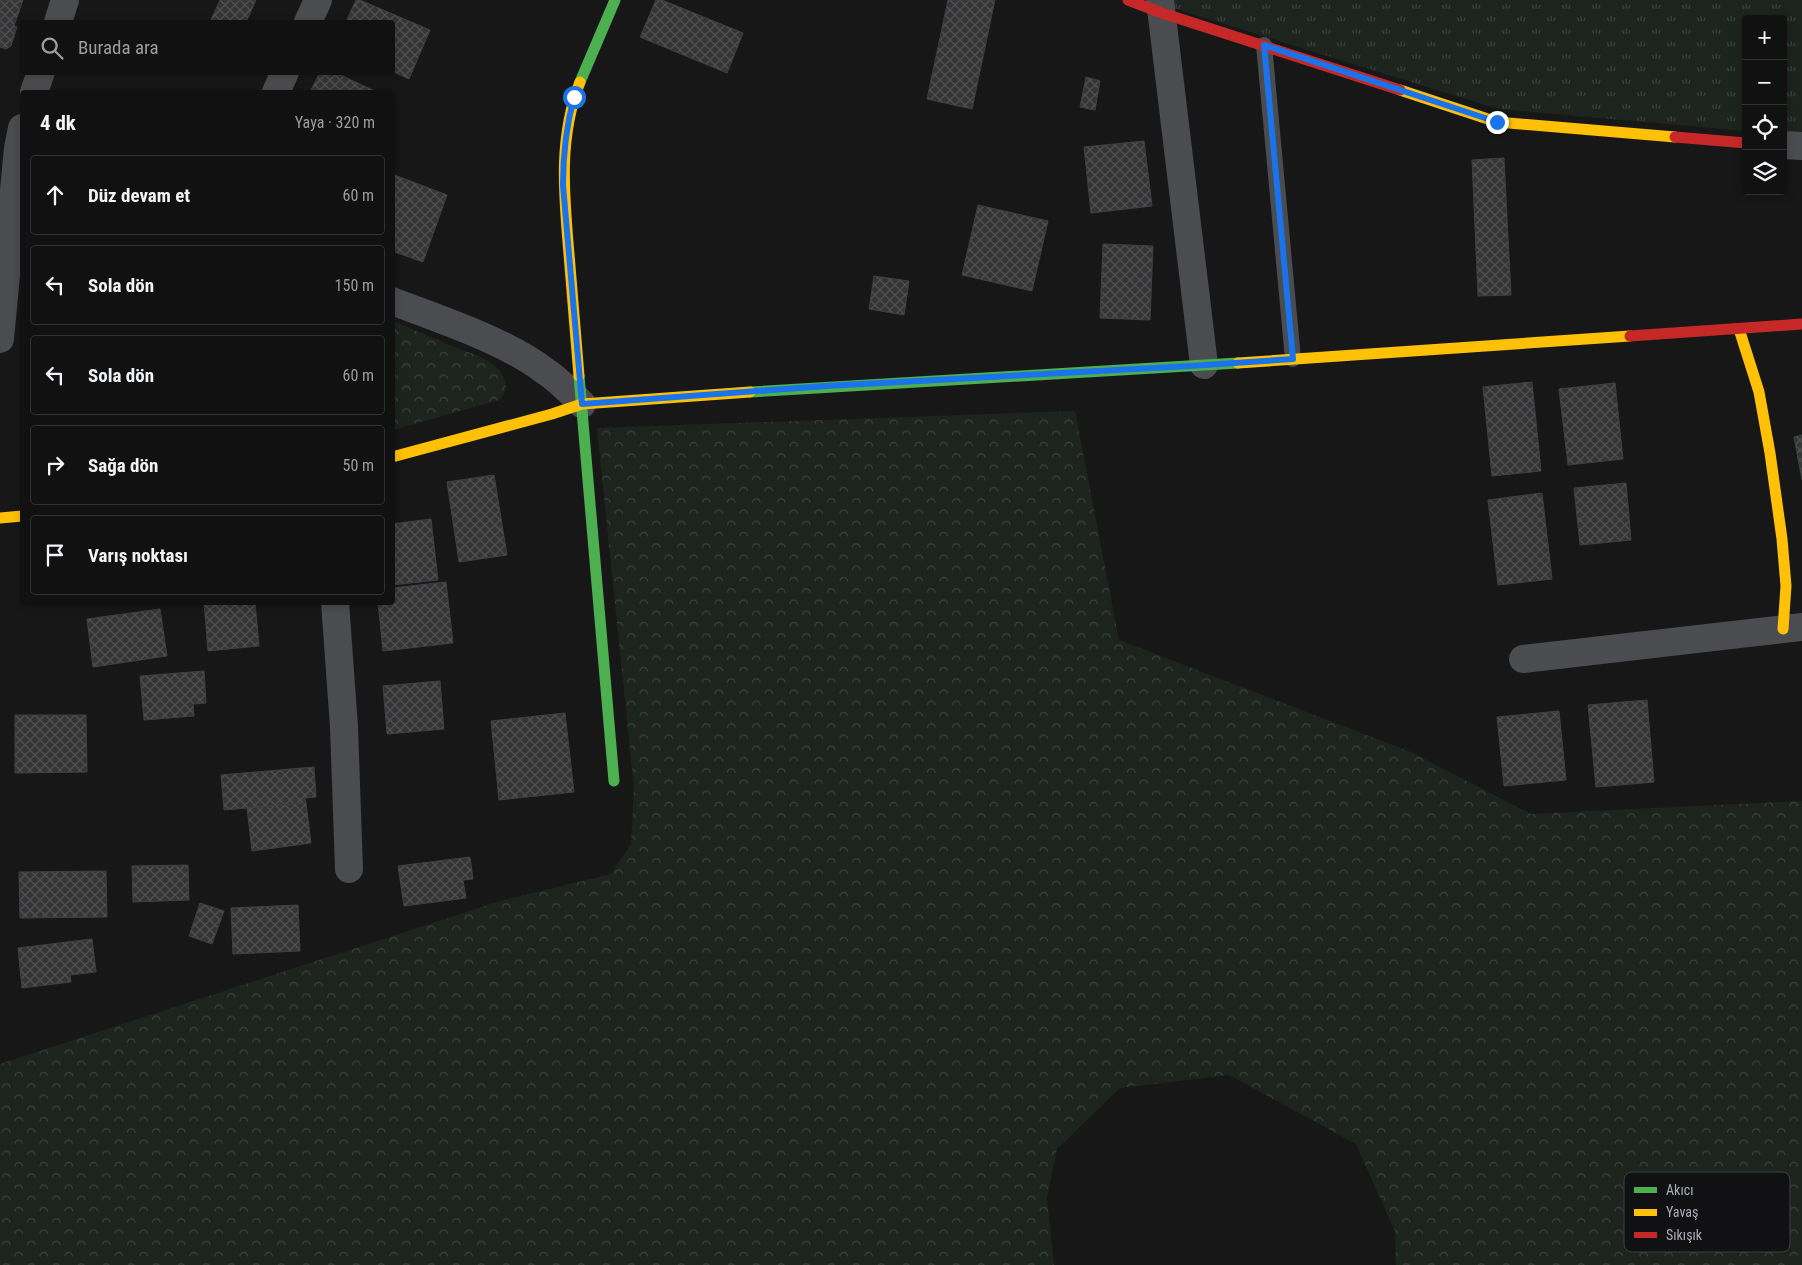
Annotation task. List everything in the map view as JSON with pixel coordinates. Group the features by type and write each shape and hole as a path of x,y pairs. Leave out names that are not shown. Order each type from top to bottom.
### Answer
{"street":[{"path":"59,20 65,0"},
{"path":"309,20 318,0"},
{"path":"614,781 563,185 563,152 574,97 615,0"},
{"path":"1128,0 1161,7 1264,45 1497,122 1742,143"},
{"path":"1161,7 1204,365"},
{"path":"35,90 40,75"},
{"path":"277,90 284,75"},
{"path":"0,339 16,141"},
{"path":"1787,145 1802,146"},
{"path":"395,302 502,346 544,370 562,384 582,404"},
{"path":"395,456 552,414 582,404 826,386 1204,365 1802,324"},
{"path":"1523,659 1792,628 1782,539 1759,392 1740,328"},
{"path":"0,518 20,516"},
{"path":"335,605 344,727 349,869"}],"lane":[{"path":"1264,45 1293,359"}],"green space":[{"path":"1172,0 1802,0 1802,134 1787,133 1787,15 1742,15 1742,131 1498,109 1173,8"},
{"path":"395,322 478,356 492,364 504,379 506,388 499,400 395,429"},
{"path":"1075,411 1119,640 1411,752 1531,814 1802,801 1802,1265 1396,1265 1395,1231 1356,1144 1229,1075 1120,1088 1057,1149 1047,1198 1054,1265 0,1265 0,1064 500,901 611,874 631,844 634,789 597,428"}],"building":[{"path":"0,0 23,0 14,26 17,27 11,46 6,49 0,47"},
{"path":"220,0 256,0 247,20 211,20"},
{"path":"356,0 360,0 430,30 409,79 395,72 395,20 347,20"},
{"path":"656,0 662,0 743,33 727,73 640,37"},
{"path":"948,0 995,0 972,109 927,99"},
{"path":"318,75 340,75 373,90 311,90"},
{"path":"1086,77 1100,81 1095,110 1080,107"},
{"path":"1144,141 1152,206 1091,213 1084,147"},
{"path":"1504,158 1511,295 1478,296 1472,160"},
{"path":"395,175 447,195 423,262 395,252"},
{"path":"978,205 1048,221 1032,291 962,275"},
{"path":"1103,244 1153,246 1150,320 1100,318"},
{"path":"874,276 909,281 904,315 869,309"},
{"path":"1532,382 1541,471 1492,476 1483,387"},
{"path":"1615,383 1623,459 1568,465 1559,389"},
{"path":"1802,435 1802,480 1794,437"},
{"path":"494,475 507,555 459,562 447,482"},
{"path":"1626,483 1631,540 1580,545 1574,488"},
{"path":"1542,493 1552,579 1498,585 1488,500"},
{"path":"431,519 438,580 395,585 395,524"},
{"path":"446,582 453,643 383,651 378,605 395,605 395,588"},
{"path":"204,605 255,605 259,646 208,651"},
{"path":"160,609 167,656 93,667 87,619"},
{"path":"204,671 206,703 193,704 194,716 144,720 140,676"},
{"path":"440,681 444,729 387,734 383,686"},
{"path":"1647,700 1654,782 1596,787 1588,705"},
{"path":"1559,711 1566,780 1504,786 1497,717"},
{"path":"565,713 574,792 499,800 491,721"},
{"path":"15,715 86,715 87,772 15,773"},
{"path":"314,767 316,797 305,798 306,803 224,810 221,775"},
{"path":"306,803 311,843 252,851 247,808"},
{"path":"470,857 473,879 463,880 466,898 404,906 398,866"},
{"path":"188,865 189,900 133,902 132,866"},
{"path":"106,871 107,917 20,918 19,872"},
{"path":"200,903 224,911 212,944 189,936"},
{"path":"298,905 300,951 233,954 231,908"},
{"path":"92,939 96,972 70,975 71,982 22,988 18,948"}],"traffic: fast":[{"path":"580,82 615,0"},
{"path":"750,392 1238,363"},
{"path":"579,376 614,781"}],"traffic: slow":[{"path":"579,376 564,188 564,167 568,124 580,82"},
{"path":"1400,90 1497,122 1675,137"},
{"path":"1739,329 1759,392 1770,453 1782,539 1786,586 1783,629"},
{"path":"1238,363 1630,336"},
{"path":"395,456 552,414 582,404 750,392"},
{"path":"0,518 20,516"}],"traffic: jam":[{"path":"1128,0 1162,13 1400,90"},
{"path":"1675,137 1742,143"},
{"path":"1630,336 1802,324"}],"route":[{"path":"574,97 563,152 563,185 582,404 826,386 1293,359 1264,45 1497,122"}]}
